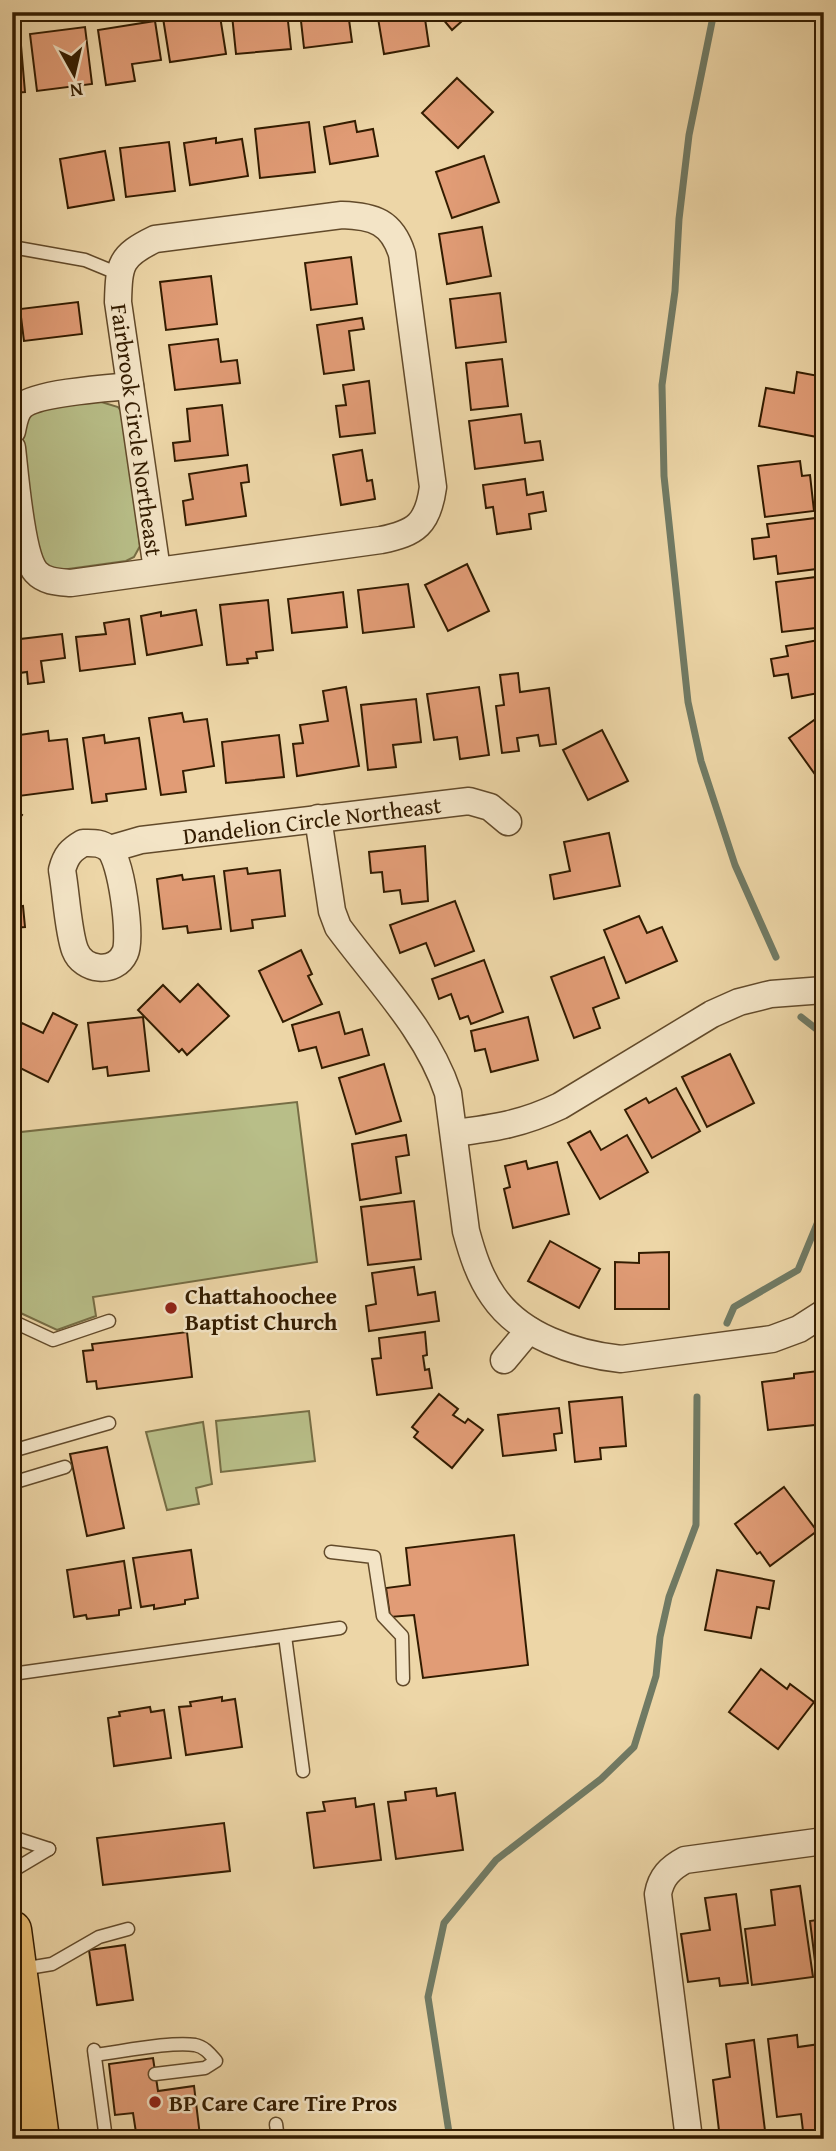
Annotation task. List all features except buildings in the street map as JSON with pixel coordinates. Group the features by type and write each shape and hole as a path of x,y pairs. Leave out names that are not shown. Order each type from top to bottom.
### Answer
{"main road":[{"path":"12,1930 40,2139"}],"street":[{"name":"Fairbrook Circle Northeast","path":"12,448 15,498 27,555 36,572 54,582 71,583 398,537 412,531 424,520 431,505 432,474 402,254 397,238 383,225 367,216 342,215 155,239 134,249 123,263 119,274 118,302 157,570"},
{"path":"12,431 14,419 21,407 36,399 130,386"},
{"name":"Dandelion Circle Northeast","path":"110,849 141,840 469,801 490,807 508,822"},
{"path":"318,818 332,911 338,928 427,1047 441,1072 448,1093 466,1231 480,1275 509,1314 529,1330 573,1350 598,1357 621,1359 772,1339 799,1329 824,1313"},
{"path":"454,1133 508,1126 535,1118 560,1106 712,1014 739,1002 771,994 824,990"},
{"path":"504,1360 529,1330"},
{"path":"689,2139 658,1894 660,1884 674,1866 685,1860 824,1841"}],"lane":[{"path":"12,247 85,260 119,274"},
{"path":"12,1321 53,1340 109,1321"},
{"path":"12,1451 109,1423"},
{"path":"12,1483 65,1467"},
{"path":"331,1552 374,1557 383,1616 402,1636 403,1679"},
{"path":"12,1674 340,1628"},
{"path":"285,1636 303,1771"},
{"path":"12,1837 49,1849 12,1871"},
{"path":"17,1970 52,1965 99,1937 128,1929"},
{"path":"106,2139 105,2081 95,2053 184,2045 206,2050 216,2062 205,2068 155,2074"},
{"path":"276,2124 278,2139"}],"green space":[{"path":"98,401 118,407 123,414 140,546 134,557 126,561 61,570 50,569 37,555 22,449 26,416 36,410"},
{"path":"297,1102 317,1262 93,1297 96,1316 57,1330 12,1309 12,1133"},
{"path":"309,1411 315,1461 221,1472 216,1421"},
{"path":"203,1422 212,1484 196,1488 199,1504 167,1510 146,1432"}],"waterway":[{"path":"714,12 689,135 679,219 675,291 662,385 664,476 688,702 701,761 735,865 776,957"},
{"path":"801,1017 824,1035"},
{"path":"727,1323 734,1307 798,1270 824,1207"},
{"path":"450,2139 428,1997 444,1923 496,1860 601,1779 634,1747 656,1676 660,1637 669,1597 696,1525 697,1397"}],"place":[{"name":"Chattahoochee Baptist Church","path":"171,1308"},
{"name":"BP Care Care Tire Pros","path":"155,2102"}]}
